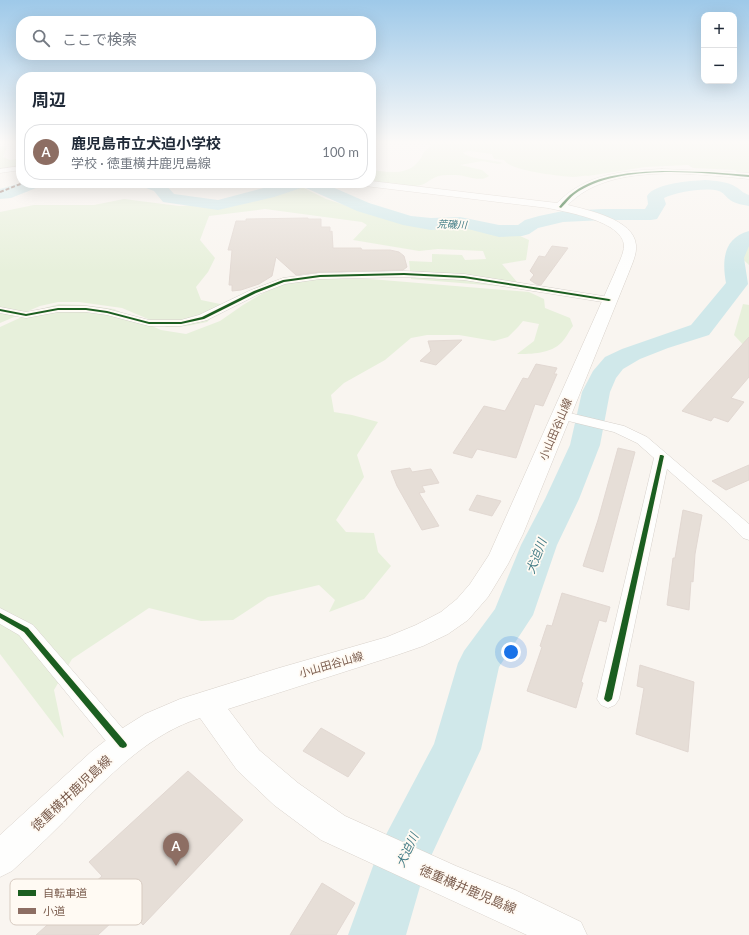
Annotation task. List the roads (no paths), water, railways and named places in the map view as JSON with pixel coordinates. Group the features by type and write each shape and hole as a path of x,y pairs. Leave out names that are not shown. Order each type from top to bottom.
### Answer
{"main road":[{"name":"小山田谷山線","path":"207,704 243,690 394,646 427,632 448,620 462,610 477,594 501,554 629,252 630,243 628,238 619,228 600,218 581,212 386,186"},
{"path":"560,208 572,194 587,186"},
{"name":"徳重横井鹿児島線","path":"0,860 88,775 123,745 147,728 172,715 207,704 248,760 286,794 333,828 446,880 502,903 568,935"}],"street":[{"path":"0,310 26,316 58,309 86,309 107,312 148,323 181,323 203,318 255,292 283,281 298,277 335,275 404,274 464,277 609,300"},
{"path":"561,415 619,429 642,440 731,516 749,534"},
{"path":"608,699 662,456"},
{"path":"0,615 26,630 123,745"}],"waterway":[{"name":"荒磯川","path":"320,188 363,207 409,221 431,224 460,222 499,231 522,230 531,224 563,217 603,214 651,215 657,204 655,196 671,190 697,186"},
{"name":"荒磯川","path":"711,186 725,188 732,191 735,196 749,201"},
{"name":"荒磯川","path":"0,194 5,194 21,188"},
{"name":"荒磯川","path":"160,188 169,198 218,205 284,188"},
{"name":"犬迫川","path":"377,935 400,863 457,749 479,663 513,615 539,545 562,499 585,445 596,392 603,377 614,363 631,354 700,330 737,284 734,270 735,252 738,247 749,237"}],"place":[{"name":"鹿児島市立犬迫小学校","path":"176,866"}]}
